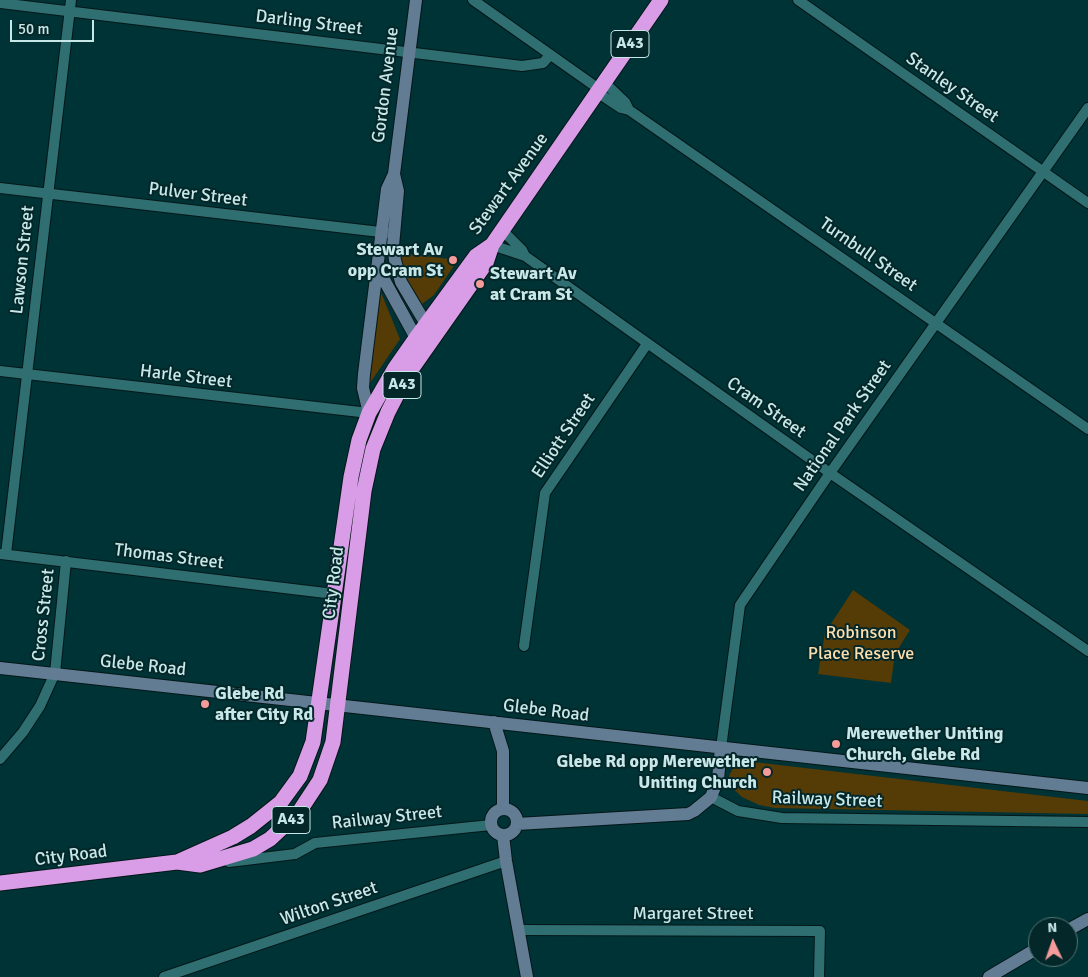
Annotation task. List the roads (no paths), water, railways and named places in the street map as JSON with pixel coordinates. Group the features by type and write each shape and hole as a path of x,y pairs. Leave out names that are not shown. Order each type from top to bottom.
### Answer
{"highway":[{"name":"Stewart Avenue","path":"369,413 394,368 423,339 426,324 476,256 492,245 661,0"},
{"name":"City Road","path":"0,883 177,862 200,865 253,849 270,839 299,812 320,780 328,762 338,705 368,469 388,412 423,339 486,263 492,245"},
{"name":"A43","path":"318,703 351,477 359,440 369,413"},
{"name":"City Road","path":"177,862 233,837 281,802 300,776 309,755 318,703"}],"main road":[{"name":"Gordon Avenue","path":"369,413 363,388 364,374 378,267 398,191 394,174 416,0"},
{"name":"Gordon Avenue","path":"387,233 401,282 426,324"},
{"path":"378,267 423,339"},
{"name":"Glebe Road","path":"0,668 1088,788"},
{"path":"494,722 503,751 503,809"},
{"name":"National Park Street","path":"711,797 718,779 721,748"},
{"path":"517,824 682,815 694,811 711,797"},
{"path":"503,809 513,812 517,824 512,832 503,835 495,832 491,825 494,813 503,809"},
{"path":"503,835 527,977"},
{"path":"989,977 1028,954"}],"street":[{"name":"Lawson Street","path":"3,554 27,375 46,194 71,0"},
{"name":"Turnbull Street","path":"473,0 600,88 621,108 629,110 1088,429"},
{"name":"Stanley Street","path":"798,0 1088,203"},
{"name":"Darling Street","path":"0,3 528,66 543,63 550,55"},
{"name":"National Park Street","path":"721,748 726,723 740,605 830,473 938,323 1088,108"},
{"name":"Pulver Street","path":"0,188 387,233"},
{"name":"Cram Street","path":"502,230 522,250 525,256"},
{"name":"Cram Street","path":"492,245 525,256 830,473 1088,651"},
{"name":"Elliott Street","path":"524,646 545,493 647,344"},
{"name":"Harle Street","path":"0,371 369,413"},
{"name":"Thomas Street","path":"3,554 334,594"},
{"name":"Cross Street","path":"0,759 23,732 40,706 55,673 66,561"},
{"name":"Railway Street","path":"711,797 738,811 782,818 1088,822"},
{"name":"Railway Street","path":"200,865 296,854 315,843 491,825"},
{"name":"Wilton Street","path":"164,977 506,861"},
{"name":"Margaret Street","path":"518,930 820,931 819,977"}],"place":[{"name":"Stewart Av opp Cram St","path":"453,260"},
{"name":"Stewart Av at Cram St","path":"480,284"},
{"name":"Glebe Rd after City Rd","path":"205,704"},
{"name":"Merewether Uniting Church, Glebe Rd","path":"836,744"},
{"name":"Glebe Rd opp Merewether Uniting Church","path":"767,772"}],"park label":[{"name":"Robinson Place Reserve","path":"861,643"}]}
